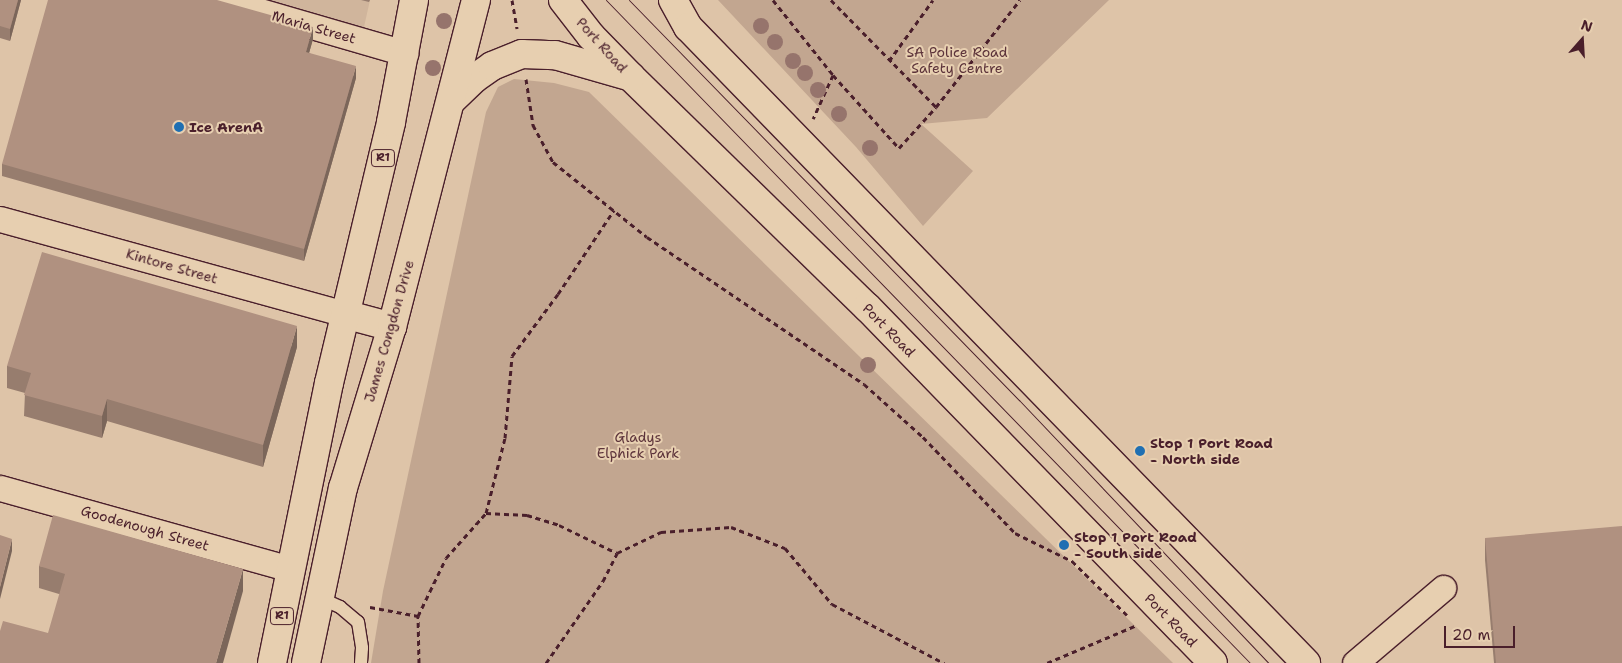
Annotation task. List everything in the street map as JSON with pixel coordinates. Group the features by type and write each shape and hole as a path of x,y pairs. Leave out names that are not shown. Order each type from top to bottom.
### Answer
{"main road":[{"name":"R1","path":"272,663 344,314 380,168 405,53 414,0"},
{"name":"James Congdon Drive","path":"306,663 343,488 392,326 476,0"},
{"name":"Port Road","path":"563,0 591,36 631,77 867,307 1213,663"},
{"path":"656,0 688,27 802,143 1306,663"},
{"path":"674,0 688,27"},
{"path":"451,101 475,78 492,66 522,54 555,55 631,77"},
{"path":"344,314 392,326"},
{"path":"291,569 323,588"}],"street":[{"name":"Maria Street","path":"222,0 405,53"},
{"name":"Kintore Street","path":"0,219 344,314"},
{"name":"Goodenough Street","path":"0,488 291,569"},
{"path":"1356,663 1443,588"}],"lane":[{"path":"323,588 340,607 358,622 362,648 360,663"}],"path":[{"path":"512,0 519,38"},
{"path":"773,0 833,75 899,148 936,108 1020,0"},
{"path":"831,0 936,108"},
{"path":"889,61 933,0"},
{"path":"802,143 833,75"},
{"path":"526,78 533,125 553,162 647,237 864,384 923,437 1015,533 1072,561 1144,631"},
{"path":"419,663 418,616 446,558 486,513 505,438 512,356 558,294 614,210"},
{"path":"486,513 527,515 559,525 617,553"},
{"path":"546,663 603,581 617,553 661,532 731,527 785,548 832,604 944,663"},
{"path":"1047,663 1137,625"}],"shaded area":[{"path":"242,0 370,0 362,36"}],"green space":[{"name":"SA Police Road Safety Centre","path":"718,0 1109,0 987,118 921,124 973,171 923,226 856,147"},
{"name":"Gladys Elphick Park","path":"514,79 554,83 589,92 1173,663 371,663 383,591 486,112 498,87"}],"building":[{"path":"0,0 18,0 10,29 0,26"},
{"name":"Ice ArenA","path":"48,0 217,0 313,27 306,52 356,66 304,249 2,164"},
{"path":"42,252 297,326 263,445 107,399 102,416 24,395 31,373 7,366"},
{"path":"53,515 243,569 216,663 0,663 0,631 3,621 48,633 65,574 39,566"},
{"path":"1622,526 1622,663 1496,663 1485,538"},
{"path":"0,535 12,539 0,587"}],"tram line":[{"path":"606,0 1250,663"},
{"path":"629,0 1019,400 1269,663"}],"place":[{"name":"Ice ArenA","path":"179,127"},
{"name":"Stop 1 Port Road - North side","path":"1140,451"},
{"name":"Stop 1 Port Road - South side","path":"1064,545"}]}
